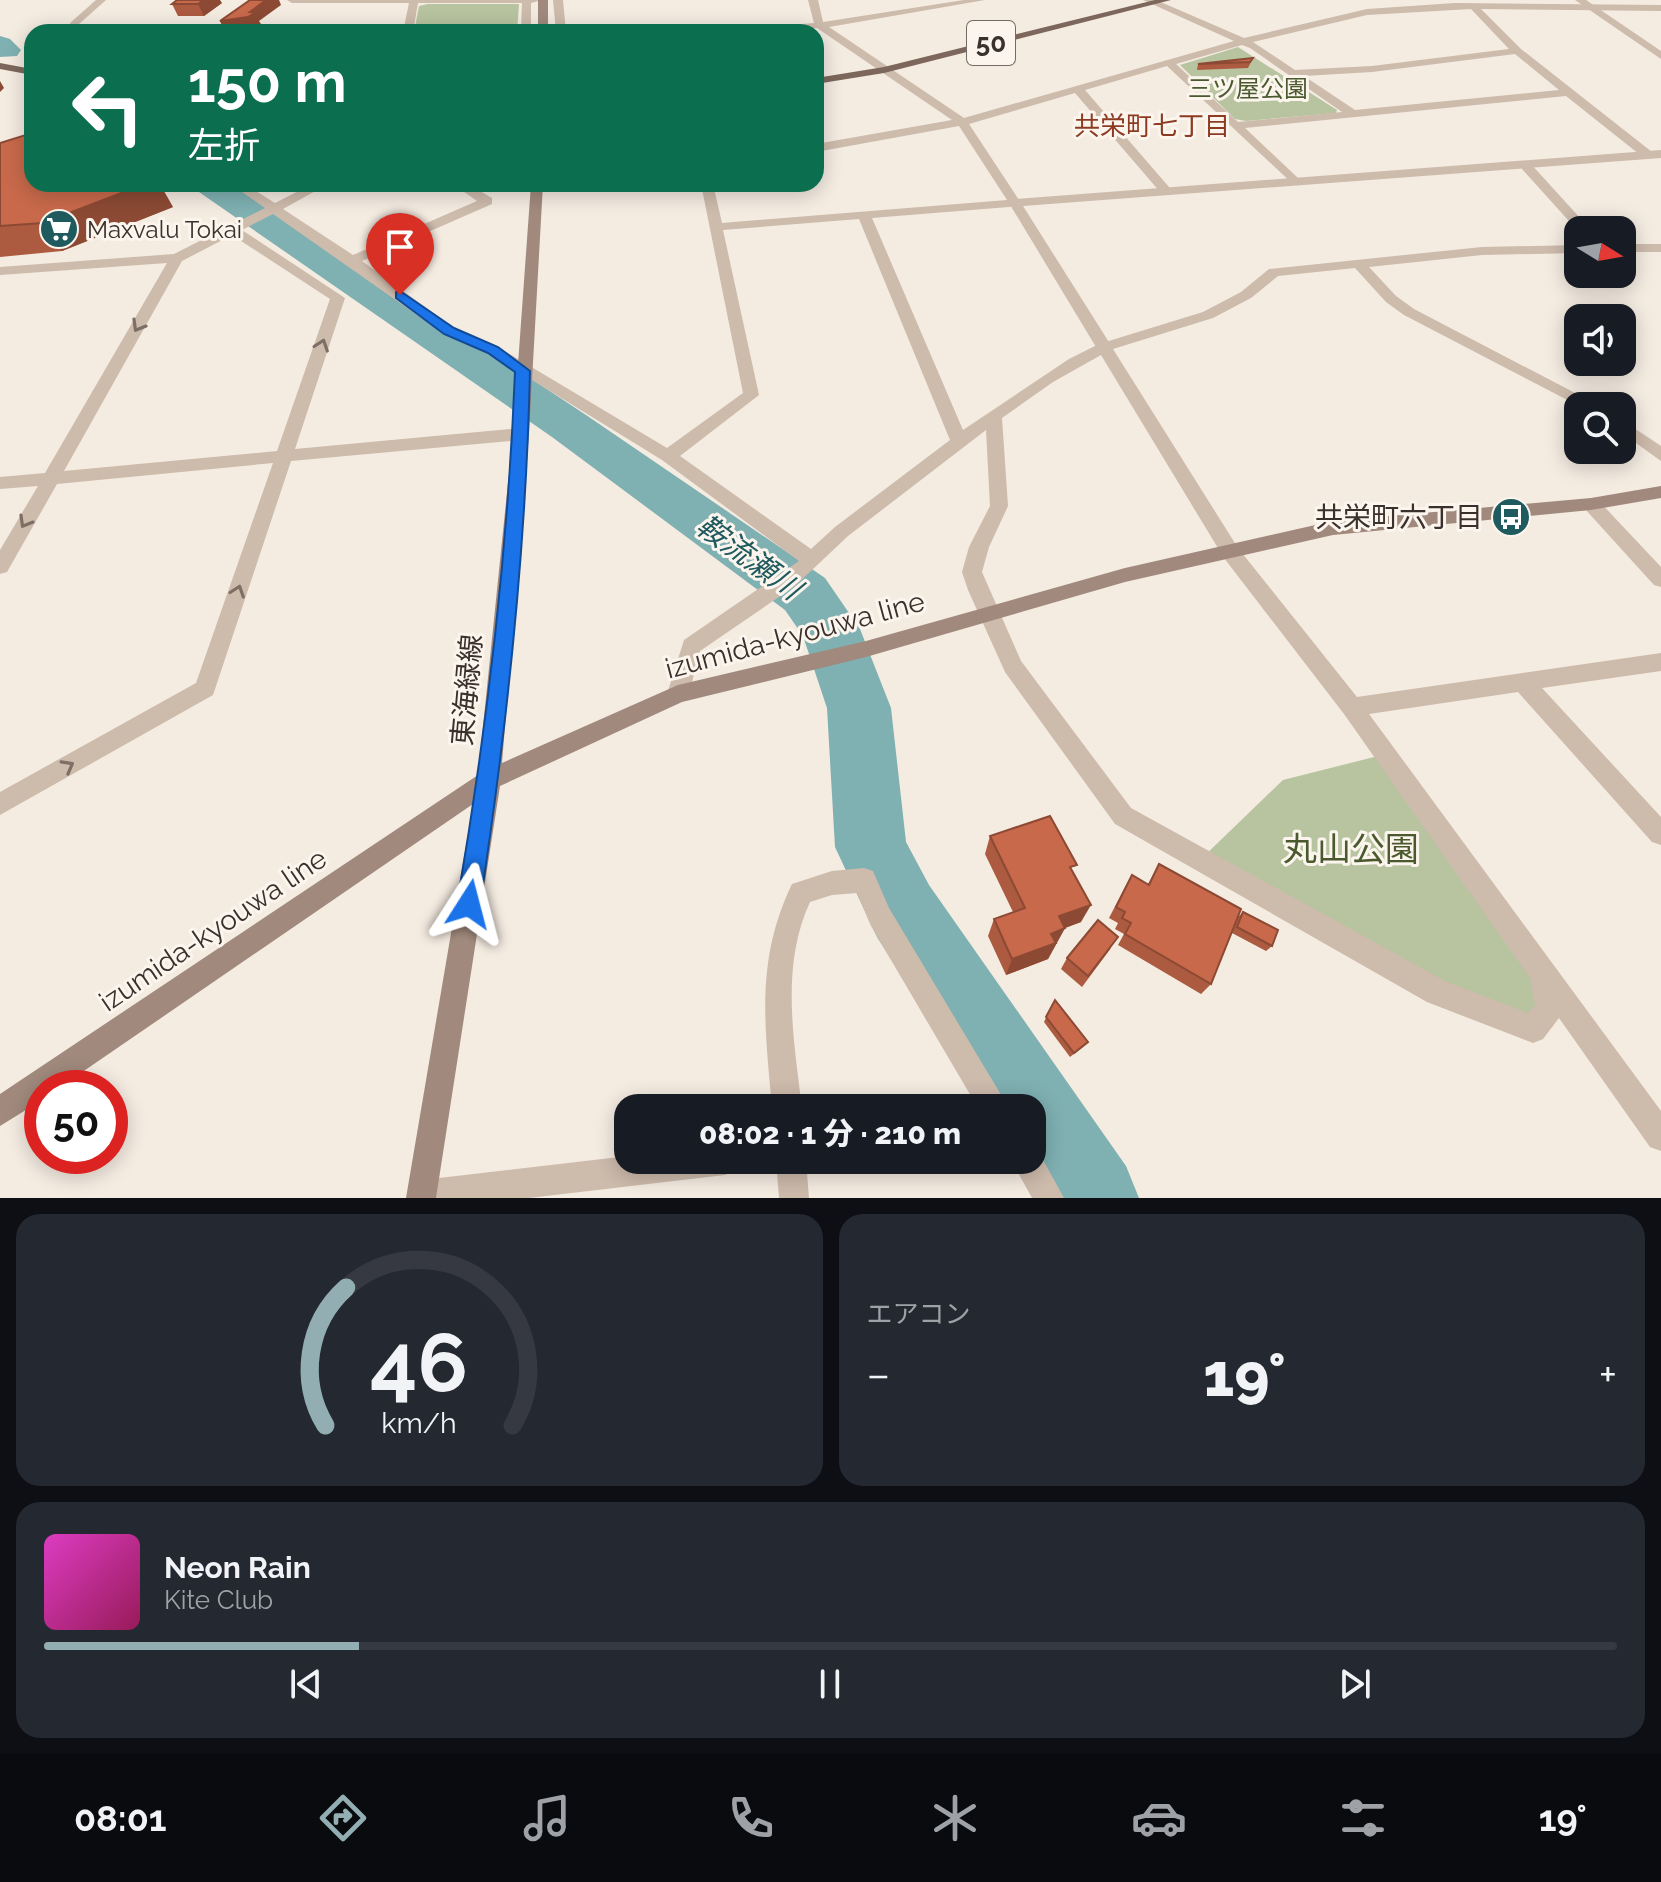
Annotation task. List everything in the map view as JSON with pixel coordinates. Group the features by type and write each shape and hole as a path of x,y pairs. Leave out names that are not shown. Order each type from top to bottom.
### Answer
{"main road":[{"path":"540,0 542,24"},
{"name":"50","path":"824,80 884,70 1157,1"},
{"path":"0,66 24,70"},
{"name":"東海緑線","path":"421,1196 489,780 520,427 536,192"},
{"name":"izumida-kyouwa line","path":"0,1111 489,780 678,694 866,649 1125,575 1333,528 1591,504 1661,492"}],"street":[{"path":"74,24 101,0"},
{"path":"292,0 540,0"},
{"path":"526,24 527,0"},
{"path":"558,0 560,24"},
{"path":"813,0 819,24"},
{"path":"824,24 917,5 980,0"},
{"path":"1157,1 1244,41 1353,114"},
{"path":"410,24 414,2"},
{"path":"1585,3 1661,56"},
{"path":"824,147 962,122 1244,41 1367,12 1585,3 1661,8"},
{"path":"1473,6 1517,51 1655,154"},
{"path":"824,28 962,122 1231,553 1352,707 1661,1136"},
{"path":"1293,73 1372,69 1517,51"},
{"path":"1168,62 1294,181"},
{"path":"1078,89 1165,190"},
{"path":"1235,126 1570,92"},
{"path":"717,227 1655,154"},
{"path":"1526,166 1571,216"},
{"path":"248,192 352,260 449,331 493,350 522,376 668,456 807,565"},
{"path":"2,273 177,258 305,192"},
{"path":"352,260 487,201 472,192"},
{"path":"668,456 751,395 709,192"},
{"path":"864,215 959,441"},
{"path":"0,804 205,689 338,298 235,226"},
{"path":"1636,248 1661,248"},
{"path":"678,694 691,646 807,565 828,542 1040,380 1104,347 1208,315 1246,295 1274,272 1482,251 1564,249"},
{"path":"0,567 177,258"},
{"path":"1357,262 1391,299 1419,319 1564,392"},
{"path":"993,415 999,506 979,547 972,572 1013,666 1123,816 1437,992 1533,1029 1549,1009 1543,973"},
{"path":"0,483 284,455 520,427"},
{"path":"1636,436 1661,455"},
{"path":"1591,504 1661,580"},
{"path":"1352,707 1661,662"},
{"path":"1521,680 1661,834"},
{"path":"786,1094 777,991 788,916 801,893 832,883 864,880 880,917 986,1094"},
{"path":"421,1196 614,1173"},
{"path":"792,1174 794,1198"},
{"path":"1034,1174 1049,1198"}],"green space":[{"path":"519,4 518,24 416,24 419,6"},
{"name":"三ツ屋公園","path":"1238,47 1337,110 1336,113 1246,121 1235,119 1180,65"},
{"name":"丸山公園","path":"1386,754 1543,973 1533,1029 1199,861 1283,780"}],"building":[{"path":"177,0 204,0 198,4 172,4"},
{"path":"250,0 266,0 248,17 220,21"},
{"path":"1253,58 1250,62 1198,64"},
{"path":"24,136 24,192 124,192 43,223 0,226 0,143"},
{"path":"1050,816 1077,865 1070,867 1091,905 1059,916 1065,928 1051,934 1056,943 1012,959 994,919 1025,908 990,836"},
{"path":"1159,864 1241,909 1211,984 1125,934 1131,923 1122,918 1125,912 1116,907 1132,875 1149,885"},
{"path":"1243,912 1278,930 1272,946 1237,927"},
{"path":"1098,920 1118,937 1088,976 1067,958"},
{"path":"1055,1000 1088,1042 1074,1053 1046,1017"}],"waterway":[{"name":"鞍流瀬川","path":"0,45 7,50"},
{"name":"鞍流瀬川","path":"224,192 569,426 805,594 830,629 859,708 871,847 903,911 1094,1198"}],"place":[{"name":"Maxvalu Tokai","path":"59,229"},
{"name":"共栄町六丁目","path":"1511,517"}],"district":[{"name":"共栄町七丁目","path":"1152,126"}],"route":[{"path":"400,295 449,331 493,350 523,371 521,434 489,780 469,904"}]}
